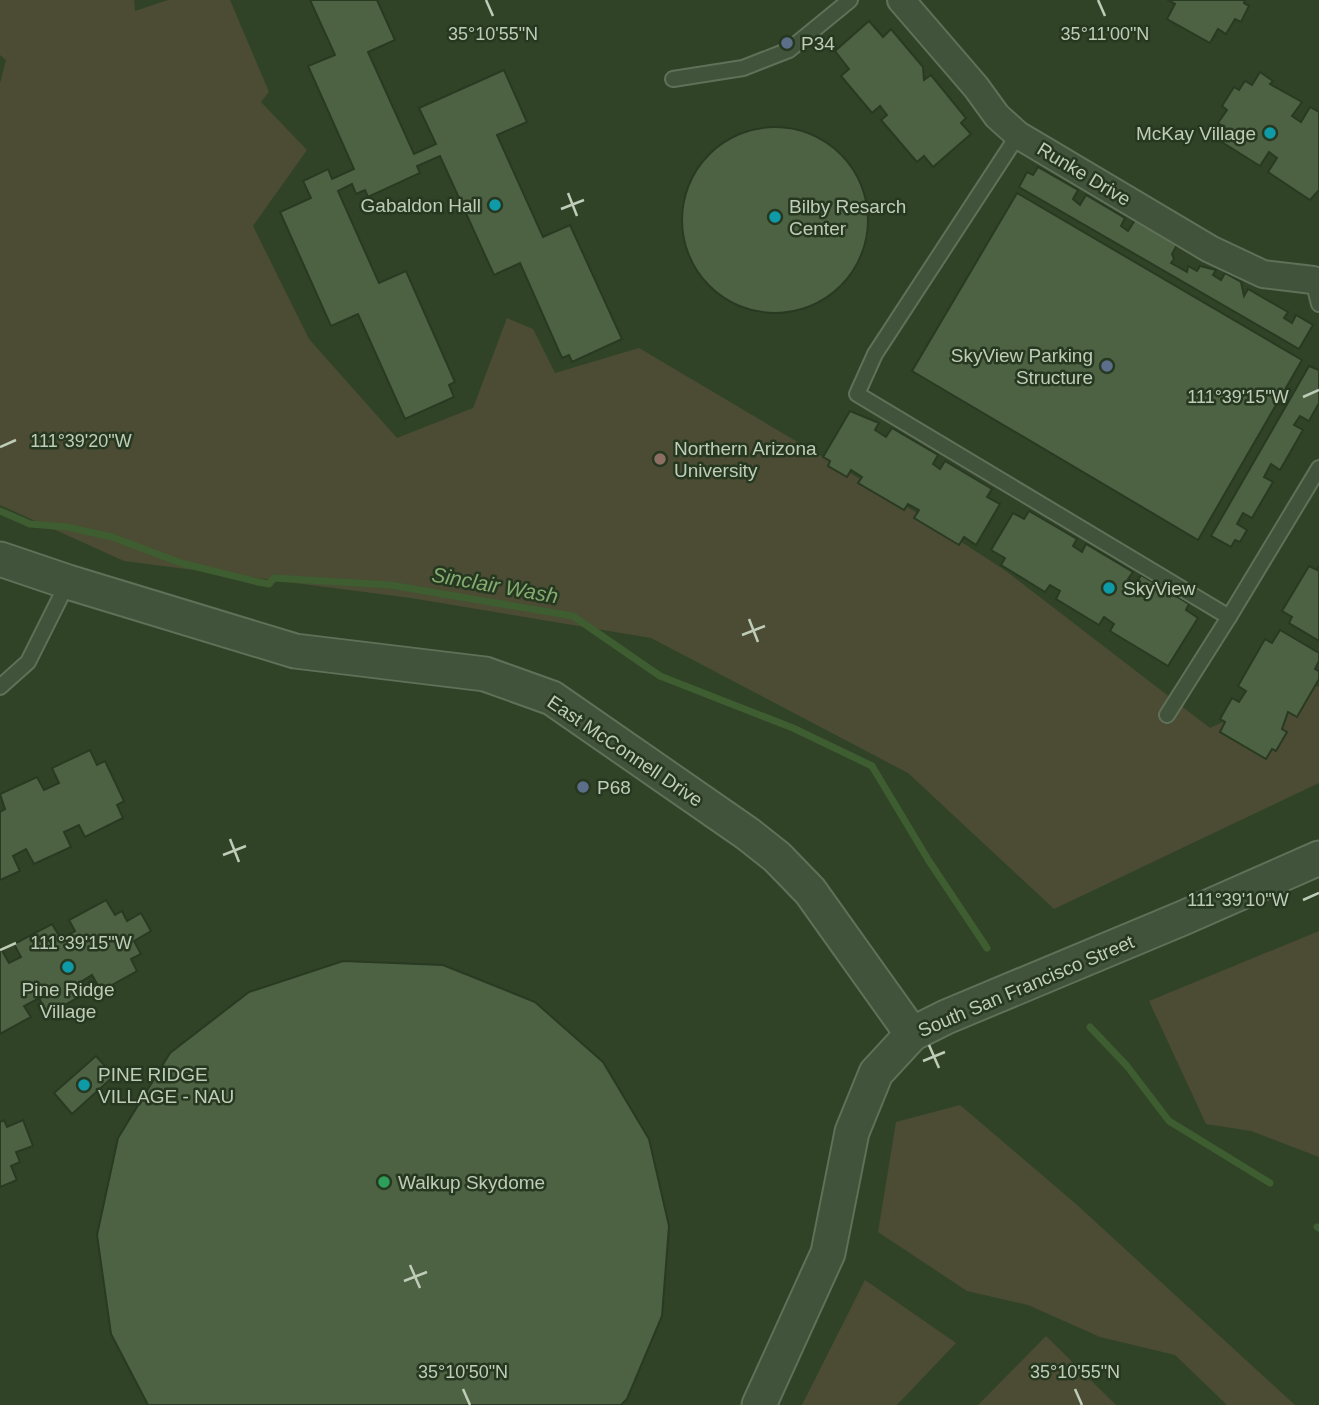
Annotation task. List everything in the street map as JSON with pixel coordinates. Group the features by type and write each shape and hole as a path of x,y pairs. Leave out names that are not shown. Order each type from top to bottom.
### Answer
{"street":[{"name":"Runke Drive","path":"901,0 976,87 997,116 1018,135 1210,249 1263,274 1316,292"},
{"name":"East McConnell Drive","path":"0,559 295,651 485,674 552,698 748,834 795,874 912,1034"},
{"name":"South San Francisco Street","path":"760,1405 828,1253 852,1132 871,1085 876,1073 912,1034 946,1017 1184,918 1319,858"}],"lane":[{"path":"673,79 743,68 789,50 850,0"},
{"path":"1018,135 875,355 857,394 1230,617"},
{"path":"1167,715 1230,617 1319,468"},
{"path":"0,687 28,662 68,582"}],"green space":[{"path":"0,0 134,0 135,11 168,0 230,0 269,92 261,102 307,150 253,226 309,339 397,438 473,408 507,318 533,329 555,373 639,348 914,511 1006,571 1210,728 1286,692 1319,686 1319,783 1054,909 908,773 651,638 411,598 124,561 0,505 0,83 6,60 0,55"},
{"path":"1319,931 1319,1157 1251,1131 1206,1124 1149,1001"},
{"path":"960,1105 1076,1204 1295,1405 1227,1405 1175,1355 1100,1337 1028,1305 967,1291 878,1232 896,1122"},
{"path":"865,1280 956,1343 897,1405 802,1405"},
{"path":"1046,1336 1116,1405 978,1405"}],"building":[{"name":"Gabaldon Hall","path":"310,0 377,0 395,40 368,52 414,154 436,144 419,108 504,70 527,122 497,135 543,237 570,225 622,339 572,362 569,355 562,358 520,263 494,275 440,156 417,166 420,173 368,197 365,190 356,194 352,184 338,191 379,283 406,271 455,382 449,385 454,397 405,419 358,314 331,326 280,212 311,198 303,181 328,169 332,179 354,169 308,66 335,55"},
{"path":"1168,0 1245,0 1244,3 1249,6 1241,22 1235,19 1226,34 1218,29 1210,43 1167,19 1175,4"},
{"path":"869,21 883,37 891,29 923,67 924,80 931,75 966,118 961,123 971,134 933,167 924,156 917,162 881,120 887,115 880,106 872,113 841,76 849,69 835,51"},
{"name":"McKay Village","path":"1260,72 1273,81 1270,84 1302,102 1292,116 1301,122 1310,107 1319,112 1319,190 1310,200 1268,172 1277,158 1269,152 1260,166 1217,139 1225,128 1218,123 1227,110 1222,106 1234,87 1239,90 1245,81 1252,85"},
{"name":"Bilby Resarch Center","path":"775,127 810,134 841,154 861,185 868,220 861,255 841,286 810,306 775,313 740,306 709,286 689,255 682,220 689,185 709,154 740,134"},
{"path":"1038,167 1078,190 1073,199 1080,205 1086,195 1125,218 1121,226 1128,231 1135,220 1177,245 1171,263 1187,272 1188,266 1197,271 1200,266 1216,270 1213,275 1221,280 1225,273 1241,282 1244,296 1248,289 1288,312 1284,318 1292,323 1296,315 1313,325 1299,349 1019,187 1027,172 1033,175"},
{"name":"SkyView Parking Structure","path":"1017,193 1302,360 1198,540 912,371"},
{"name":"SkyView","path":"1309,366 1319,370 1319,403 1309,421 1300,416 1294,425 1303,430 1280,470 1271,464 1264,477 1273,482 1252,518 1243,513 1237,524 1247,530 1240,542 1235,540 1231,547 1211,536"},
{"path":"850,411 879,423 875,430 886,437 892,428 938,455 933,464 940,469 945,461 992,489 987,497 1000,504 976,545 964,537 959,545 914,518 919,510 908,504 904,510 858,483 862,477 851,470 847,477 828,466 830,461 823,457"},
{"name":"SkyView","path":"1029,511 1077,539 1073,546 1082,552 1086,544 1133,572 1128,579 1136,584 1141,575 1189,604 1186,610 1198,618 1168,666 1110,631 1114,624 1104,617 1099,625 1056,599 1060,591 1050,585 1045,592 1001,565 1005,558 991,550 1013,513 1024,519"},
{"path":"1309,566 1317,570 1319,566 1319,641 1289,623 1292,617 1282,611"},
{"path":"1280,630 1319,653 1315,669 1319,671 1319,679 1297,717 1288,712 1282,729 1287,732 1276,751 1272,749 1266,759 1220,732 1225,722 1220,719 1232,698 1239,702 1246,691 1238,686 1265,639 1272,643"},
{"path":"90,750 97,765 105,761 124,801 117,805 123,818 85,837 79,825 64,832 71,847 34,864 26,849 13,856 20,871 0,880 0,812 5,809 0,794 37,777 44,790 59,783 52,768"},
{"name":"Pine Ridge Village","path":"106,900 115,915 122,911 127,921 141,913 151,931 134,941 141,954 131,959 137,971 101,991 92,975 79,983 85,994 48,1014 39,998 24,1006 31,1017 0,1034 0,947 9,963 21,957 14,944 52,924 61,939 75,931 69,920"},
{"name":"Walkup Skydome","path":"343,961 443,965 535,1002 603,1062 649,1139 669,1226 662,1316 627,1399 621,1405 148,1405 111,1334 97,1235 118,1138 170,1053 249,992"},
{"name":"PINE RIDGE VILLAGE - NAU","path":"96,1056 114,1076 72,1114 54,1093"},
{"path":"4,1120 7,1127 23,1120 33,1146 16,1152 20,1162 11,1166 17,1180 0,1187 0,1122"}],"waterway":[{"name":"Sinclair Wash","path":"0,511 30,524 67,527 112,537 181,563 258,582 269,584 274,578 390,585 573,616 660,676 793,728 872,766 929,861 987,948"},
{"name":"Sinclair Wash","path":"1090,1027 1127,1066 1169,1121 1270,1183"}],"place":[{"name":"P34","path":"787,43"},
{"name":"McKay Village","path":"1270,133"},
{"name":"Gabaldon Hall","path":"495,205"},
{"name":"Bilby Resarch Center","path":"775,217"},
{"name":"SkyView Parking Structure","path":"1107,366"},
{"name":"Northern Arizona University","path":"660,459"},
{"name":"SkyView","path":"1109,588"},
{"name":"P68","path":"583,787"},
{"name":"Pine Ridge Village","path":"68,967"},
{"name":"PINE RIDGE VILLAGE - NAU","path":"84,1085"},
{"name":"Walkup Skydome","path":"384,1182"}]}
